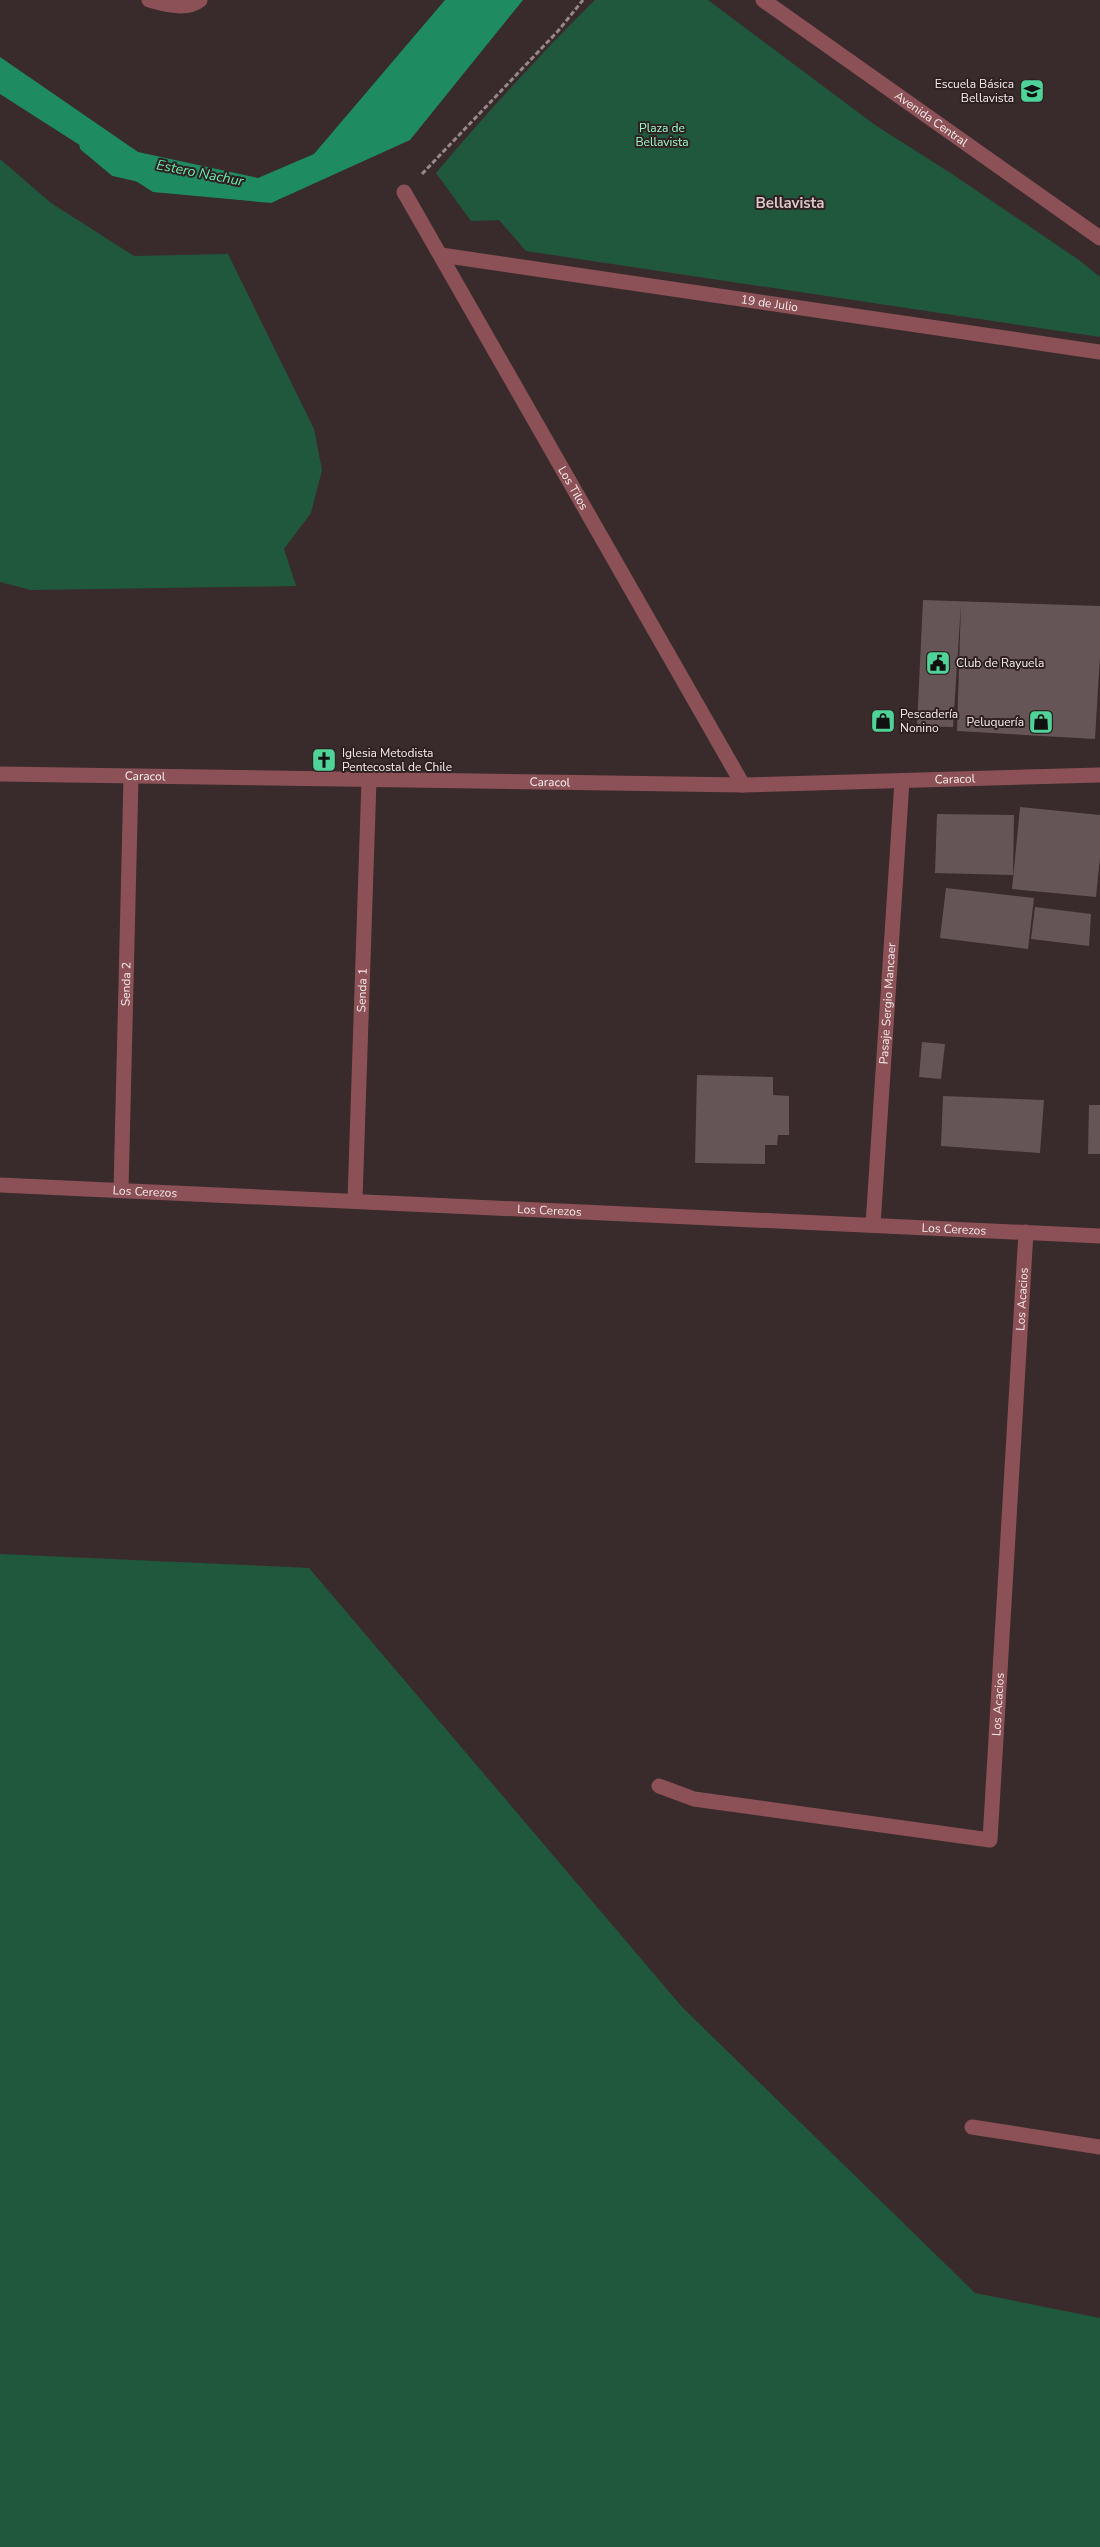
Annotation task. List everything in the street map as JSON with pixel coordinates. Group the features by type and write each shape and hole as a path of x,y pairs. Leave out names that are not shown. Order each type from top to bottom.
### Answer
{"street":[{"path":"149,0 166,5 184,6 200,0"},
{"name":"Avenida Central","path":"763,0 1100,238"},
{"name":"Los Tilos","path":"404,192 743,785"},
{"name":"19 de Julio","path":"441,255 1100,352"},
{"name":"Caracol","path":"0,774 131,778 743,785 1100,775"},
{"name":"Senda 2","path":"121,1190 131,778"},
{"name":"Senda 1","path":"355,1200 369,780"},
{"name":"Pasaje Sergio Mancaer","path":"873,1225 902,780"},
{"name":"Los Cerezos","path":"0,1185 1100,1236"},
{"name":"Los Acacios","path":"659,1786 694,1799 990,1840 1026,1232"},
{"path":"972,2127 1100,2147"}],"path":[{"path":"404,192 545,45 584,0"}],"green space":[{"name":"Plaza de Bellavista","path":"595,0 708,0 875,125 952,174 1079,260 1100,277 1100,337 526,251 499,220 471,221 436,173 474,128"},
{"path":"0,159 51,203 134,256 228,254 314,429 322,470 311,513 284,549 296,586 31,590 0,582"},
{"path":"0,1554 309,1568 682,2007 975,2293 1100,2318 1100,2547 0,2547"}],"water":[{"path":"445,0 523,0 410,140 271,203 153,192 0,94 0,57 138,152 258,178 314,154"}],"building":[{"path":"923,600 1100,606 1100,656 1095,739 957,731 961,604 953,727 917,726"},
{"path":"1020,807 1100,815 1100,857 1096,897 1012,889"},
{"path":"937,814 1014,815 1013,875 935,873"},
{"path":"946,888 1034,898 1028,949 940,938"},
{"path":"1035,907 1091,914 1089,946 1031,939"},
{"path":"922,1042 945,1044 941,1079 919,1077"},
{"path":"697,1075 773,1077 773,1095 789,1096 789,1135 778,1135 777,1145 765,1145 765,1164 695,1163"},
{"path":"943,1096 1044,1100 1040,1153 941,1146"},
{"path":"1089,1105 1100,1105 1100,1154 1088,1154"}],"waterway":[{"name":"Estero Nachur","path":"85,146 115,171 137,176"}],"place":[{"name":"Escuela Básica Bellavista","path":"1032,91"},
{"name":"Club de Rayuela","path":"938,663"},
{"name":"Pescadería Nonino","path":"883,721"},
{"name":"Peluquería","path":"1041,722"},
{"name":"Iglesia Metodista Pentecostal de Chile","path":"324,760"}],"district":[{"name":"Bellavista","path":"790,203"}]}
